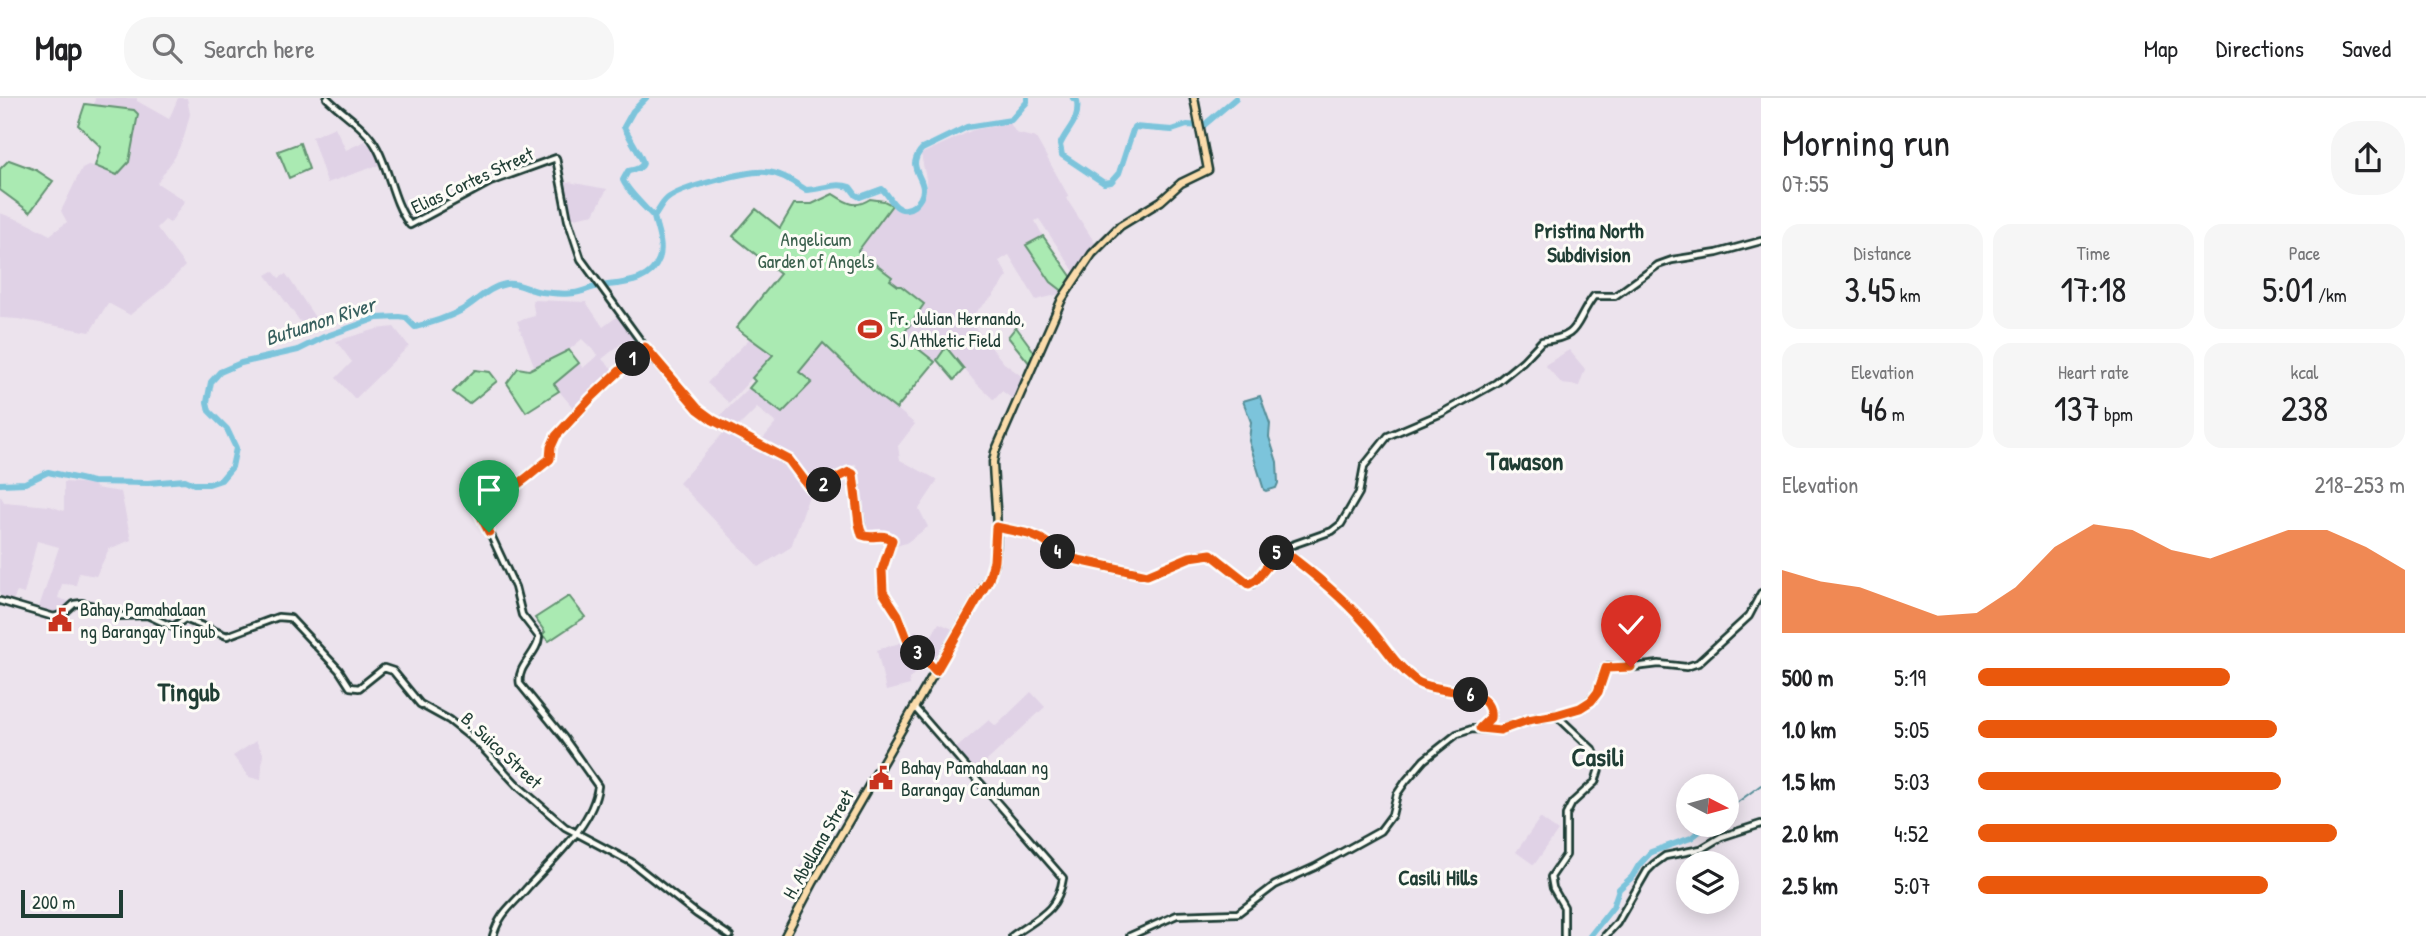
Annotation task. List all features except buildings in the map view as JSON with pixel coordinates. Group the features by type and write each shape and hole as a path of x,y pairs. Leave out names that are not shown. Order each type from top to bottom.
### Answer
{"main road":[{"name":"H. Abellana Street","path":"785,936 989,579 994,561 996,527 993,462 995,452 1065,295 1092,254 1120,226 1161,201 1181,183 1208,169 1194,98"}],"street":[{"name":"Elias Cortes Street","path":"327,98 364,129 377,147 403,214 410,225 490,183 556,158 568,220 581,259 645,347 698,409 713,420 789,460 810,488 849,472 853,474 862,535 884,535 892,540 882,570 883,592 898,615 908,641 936,671"},
{"path":"996,527 1041,539 1069,558 1147,575 1190,557 1211,554 1249,584 1257,579 1281,549 1332,531 1341,524 1359,493 1364,466 1388,436 1442,413 1496,383 1542,341 1565,337 1578,323 1594,296 1615,296 1658,265 1672,260 1717,253 1761,241"},
{"path":"493,936 501,915 576,833 592,805 598,786 564,738 520,684 521,671 538,644 539,637 522,615 515,587 477,505 481,498 497,488 514,486 550,459 556,436 591,398 645,347"},
{"path":"1281,549 1340,596 1368,626 1399,667 1420,684 1432,689 1448,689 1478,697 1487,702 1490,718 1480,728"},
{"path":"1130,936 1177,915 1238,913 1275,885 1380,831 1392,815 1397,794 1424,760 1457,734 1480,728 1500,730 1528,720 1580,708 1591,701 1608,666 1626,668 1659,664 1686,667 1698,663 1749,616 1761,593"},
{"name":"B. Suico Street","path":"0,601 54,617 63,614 74,604 86,604 119,616 147,615 173,627 181,620 189,620 230,636 278,617 290,618 339,670 351,687 359,688 384,668 393,671 420,704 439,713 466,733 565,827 631,862 697,914 730,936"},
{"path":"915,708 1063,878 1061,893 1054,905 1042,917 1012,936"},
{"path":"1556,715 1593,750 1600,766 1595,782 1573,803 1566,815 1566,855 1550,877 1564,907 1563,936"},
{"path":"1605,936 1617,923 1647,872 1665,856 1701,849 1721,837 1761,824"}],"shaded area":[{"path":"95,98 137,98 137,101 169,119 178,98 187,98 190,114 184,137 175,157 157,183 185,201 170,223 165,220 157,228 185,266 166,286 130,315 108,303 90,332 0,318 0,213 50,235 67,222 61,211 82,168 95,166 117,175 114,108 94,105"},
{"path":"1010,123 1016,133 1036,138 1069,197 1066,198 1097,246 1076,274 1039,219 1035,221 1043,236 1026,245 1051,282 1062,291 1060,294 1036,300 1009,255 999,261 1008,276 992,297 968,319 1004,363 1024,378 1014,400 1002,391 994,400 946,347 935,362 902,336 867,384 915,424 898,446 900,460 938,480 919,509 928,527 906,543 896,546 895,539 890,534 870,535 864,532 856,464 810,486 790,457 761,441 776,423 757,408 736,429 716,420 749,388 782,412 811,382 799,372 823,343 858,251 892,205 903,212 910,210 926,193 921,154 973,130"},
{"path":"335,127 346,150 365,141 367,144 372,142 382,164 327,183 312,137"},
{"path":"563,181 607,189 594,214 569,219"},
{"path":"273,271 279,278 286,274 322,328 310,335 266,275"},
{"path":"532,300 586,302 603,327 618,316 643,348 634,357 622,343 602,359 616,373 576,411 553,384 579,363 583,368 598,355 582,339 563,355 535,368 517,321 535,316"},
{"path":"394,327 409,346 355,399 336,378 352,362 336,341"},
{"path":"750,338 773,355 729,403 707,383"},
{"path":"1569,350 1585,369 1579,386 1562,384 1545,365"},
{"path":"726,430 787,461 810,493 791,547 759,567 679,483"},
{"path":"64,482 94,484 95,488 121,492 131,540 109,549 96,576 79,573 76,585 62,584 58,598 71,602 61,613 52,613 39,607 59,547 37,541 24,594 17,592 12,602 0,599 0,495 4,502 50,506 64,511"},
{"path":"939,623 955,630 934,667 917,649 907,633 917,631 928,642"},
{"path":"903,642 925,663 909,679 910,685 886,691 877,650"},
{"path":"1031,692 1045,707 975,772 954,750 989,720 996,726"},
{"path":"256,741 263,753 261,780 249,777 233,756"},
{"path":"1540,818 1558,831 1534,865 1516,852"},
{"path":"802,862 815,871 808,884 794,874"}],"green space":[{"path":"85,104 134,110 138,114 129,162 117,175 95,166 101,147 78,125"},
{"path":"300,143 309,169 289,178 278,151"},
{"path":"9,160 36,170 53,181 30,212 0,190 0,169"},
{"name":"Angelicum Garden of Angels","path":"833,194 851,204 860,204 870,199 892,205 858,251 892,277 890,280 924,304 902,336 935,362 896,409 875,393 823,343 799,372 812,382 782,413 749,388 755,381 752,378 773,355 736,328 780,274 733,236 756,209 780,228 794,204 812,204"},
{"path":"1043,236 1073,279 1064,292 1051,282 1026,245"},
{"path":"1016,327 1035,353 1030,364 1008,337"},
{"path":"946,347 964,369 954,380 937,360"},
{"path":"569,350 579,363 554,384 559,391 526,412 507,383 518,368 529,370"},
{"path":"475,370 490,372 497,381 469,404 453,392"},
{"path":"569,596 585,617 549,641 542,635 545,632 535,618"}],"water":[{"path":"1260,396 1270,424 1269,437 1277,462 1278,483 1276,488 1266,491 1249,441 1251,422 1243,401"}],"waterway":[{"path":"646,98 633,111 624,127 643,163 639,168 628,171 623,180 654,217"},
{"name":"Butuanon River","path":"0,484 25,483 48,472 93,482 148,483 185,480 194,484 209,484 221,480 232,467 236,448 227,429 209,411 207,402 211,382 220,372 241,363 298,350 324,337 377,318 406,318 415,327 433,322 460,311 488,291 506,284 566,294 642,278 655,267 659,259 660,243 654,217 665,201 685,190 730,177 757,172 772,173 787,178 806,190 844,186 850,187 860,197 882,189 896,206 901,209 910,208 918,202 922,194 923,186 915,163 922,149 967,127 1011,120 1027,102 1027,98"},
{"name":"Butuanon River","path":"1073,98 1077,101 1077,114 1060,145 1062,155 1104,183 1111,182 1119,173 1134,127 1172,130 1187,125 1203,126 1236,98"},
{"path":"1740,800 1761,785"},
{"path":"1590,936 1613,907 1619,889 1651,852 1692,837"}],"place":[{"name":"Fr. Julian Hernando, SJ Athletic Field","path":"870,329"},
{"name":"Bahay Pamahalaan ng Barangay Tingub","path":"60,620"},
{"name":"Bahay Pamahalaan ng Barangay Canduman","path":"881,778"}],"district":[{"name":"Pristina North Subdivision","path":"1589,242"},
{"name":"Tawason","path":"1525,460"},
{"name":"Tingub","path":"189,691"},
{"name":"Casili","path":"1598,756"},
{"name":"Casili Hills","path":"1438,877"}],"route":[{"path":"489,532 477,508 479,500 497,488 512,487 550,459 556,436 584,405 645,347 698,409 713,420 789,460 808,487 814,489 849,472 853,474 862,535 884,535 892,540 882,570 881,587 885,598 898,615 908,641 936,671 989,579 994,561 996,527 1041,539 1069,558 1147,575 1158,573 1190,557 1211,554 1249,584 1257,579 1281,549 1340,596 1368,626 1399,667 1420,684 1432,689 1448,689 1484,699 1489,705 1490,718 1480,728 1500,730 1528,720 1580,708 1598,692 1603,673 1608,666 1631,667"}]}
